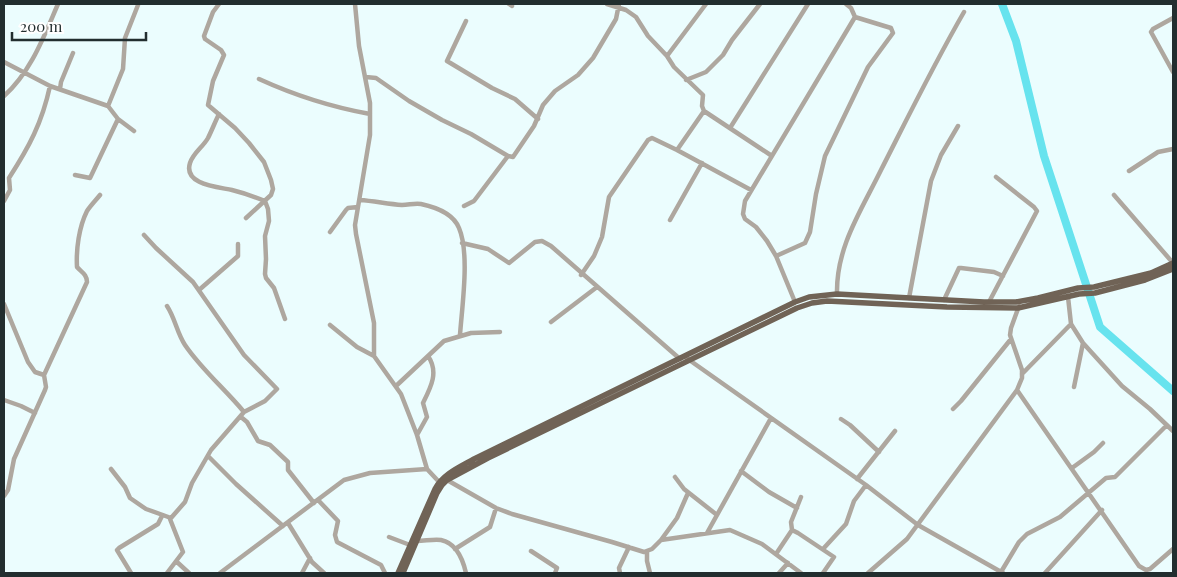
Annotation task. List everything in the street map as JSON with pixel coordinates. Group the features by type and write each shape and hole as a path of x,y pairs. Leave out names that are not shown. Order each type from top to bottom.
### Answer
{"main road":[{"path":"1094,290 1144,275 1173,263"},
{"path":"398,573 440,484 460,466 685,359 795,302 810,297 837,294 989,302 1022,301 1145,280 1173,269"},
{"path":"403,573 440,484 516,441 685,359 812,303 837,301 947,308 1018,308 1068,297 1079,291"}],"street":[{"path":"4,96 24,73 49,28 58,4"},
{"path":"219,4 213,12 204,36 205,39 224,52 213,81 208,103 209,107 242,135 264,162 273,189 266,201 246,218"},
{"path":"355,4 359,46 370,103 370,135 358,207 356,234 374,324 374,356"},
{"path":"607,4 619,6 636,17 648,36 667,56 674,67 702,95 704,111 772,156"},
{"path":"667,56 706,4"},
{"path":"686,80 706,72 723,55 732,40 760,4"},
{"path":"730,128 808,4"},
{"path":"776,256 806,243 810,232 825,156 868,67 893,32 891,28 855,17 851,8 846,4"},
{"path":"108,106 123,69 125,38 138,5"},
{"path":"366,77 376,78 417,106 513,157 538,119 543,105 555,91 572,81 593,58 616,20 619,6"},
{"path":"837,294 840,258 850,233 931,70 964,12"},
{"path":"795,302 776,256 763,235 743,214 745,201 855,17"},
{"path":"1173,18 1151,32 1173,72"},
{"path":"466,21 447,61 515,99 538,119"},
{"path":"60,89 73,53"},
{"path":"4,62 50,86 108,106 118,119 134,131"},
{"path":"259,79 278,88 313,100 370,114"},
{"path":"4,201 10,190 8,178 28,147 43,116 50,86"},
{"path":"677,150 704,111"},
{"path":"219,114 207,140 194,155 189,170 191,176 204,185 230,190 266,201"},
{"path":"75,175 86,178 92,176 118,119"},
{"path":"909,298 931,181 941,155 958,126"},
{"path":"582,274 594,256 602,237 609,197 640,149 652,138 751,190"},
{"path":"1129,171 1158,152 1173,149"},
{"path":"464,206 474,201 508,156"},
{"path":"670,220 702,163"},
{"path":"989,302 1037,211 996,177"},
{"path":"1114,194 1173,263"},
{"path":"4,496 14,459 24,440 46,386 44,375 87,282 87,278 76,267 77,249 84,218 100,195"},
{"path":"360,200 404,205 422,204 445,212 458,226 462,243 464,273 460,335"},
{"path":"266,201 269,221 266,236 265,274 274,288 285,319"},
{"path":"330,232 348,208 358,207"},
{"path":"144,235 193,282 244,355 277,388 265,401 244,412 212,450 192,483 186,502 174,517 170,519"},
{"path":"462,243 488,249 509,263 535,242 542,241 551,246 597,288 685,359 858,479 918,525 1002,573 1020,542 1027,534 1060,517 1106,478 1115,477 1167,425"},
{"path":"198,290 238,256 238,244"},
{"path":"944,300 959,268 994,272 1003,276"},
{"path":"551,322 597,288"},
{"path":"1068,297 1071,324 1083,343 1122,386 1173,431"},
{"path":"868,573 907,539 1017,390 1022,370 1011,339 1011,328 1022,301"},
{"path":"4,304 28,362 35,372 44,375"},
{"path":"167,306 183,342 193,356 244,412"},
{"path":"1022,374 1071,324"},
{"path":"330,325 357,347 374,356 396,386 417,435 427,469 440,484"},
{"path":"396,386 444,341 460,335 484,331 500,332"},
{"path":"953,409 1011,339"},
{"path":"1074,387 1083,343"},
{"path":"417,435 427,417 423,403 433,382 433,368 428,356"},
{"path":"1017,390 1137,563 1143,569 1150,569 1173,548"},
{"path":"4,400 35,413"},
{"path":"241,417 247,422 258,441 270,445 288,462 288,470 316,501 338,521 335,535 337,542 381,565 384,573"},
{"path":"707,533 771,418"},
{"path":"841,419 879,452"},
{"path":"858,479 895,431"},
{"path":"1072,468 1094,452 1102,442"},
{"path":"208,456 283,526"},
{"path":"111,469 125,487 130,498 146,509 170,519 182,552 177,562 167,573"},
{"path":"220,573 344,480 355,476 385,471 427,469"},
{"path":"741,471 769,492 797,508"},
{"path":"676,477 688,493 717,515"},
{"path":"447,480 496,508 512,514 647,552"},
{"path":"823,549 846,524 854,501 866,485"},
{"path":"650,573 647,552 661,540 677,518 688,493"},
{"path":"776,554 792,530 791,522 801,497"},
{"path":"455,549 490,528 496,508"},
{"path":"1046,573 1102,510"},
{"path":"131,573 117,550 158,524 162,516"},
{"path":"288,523 315,566 324,573"},
{"path":"661,540 730,530 762,544 801,573"},
{"path":"792,530 834,557 823,573"},
{"path":"389,537 410,545"},
{"path":"417,541 440,540 449,543 460,556 466,573"},
{"path":"620,573 619,568 629,547"},
{"path":"531,551 556,568 555,573"},
{"path":"302,573 310,558"},
{"path":"177,562 189,573"},
{"path":"779,573 788,563"}],"waterway":[{"path":"1002,4 1016,41 1044,156 1100,327 1173,391"}]}
